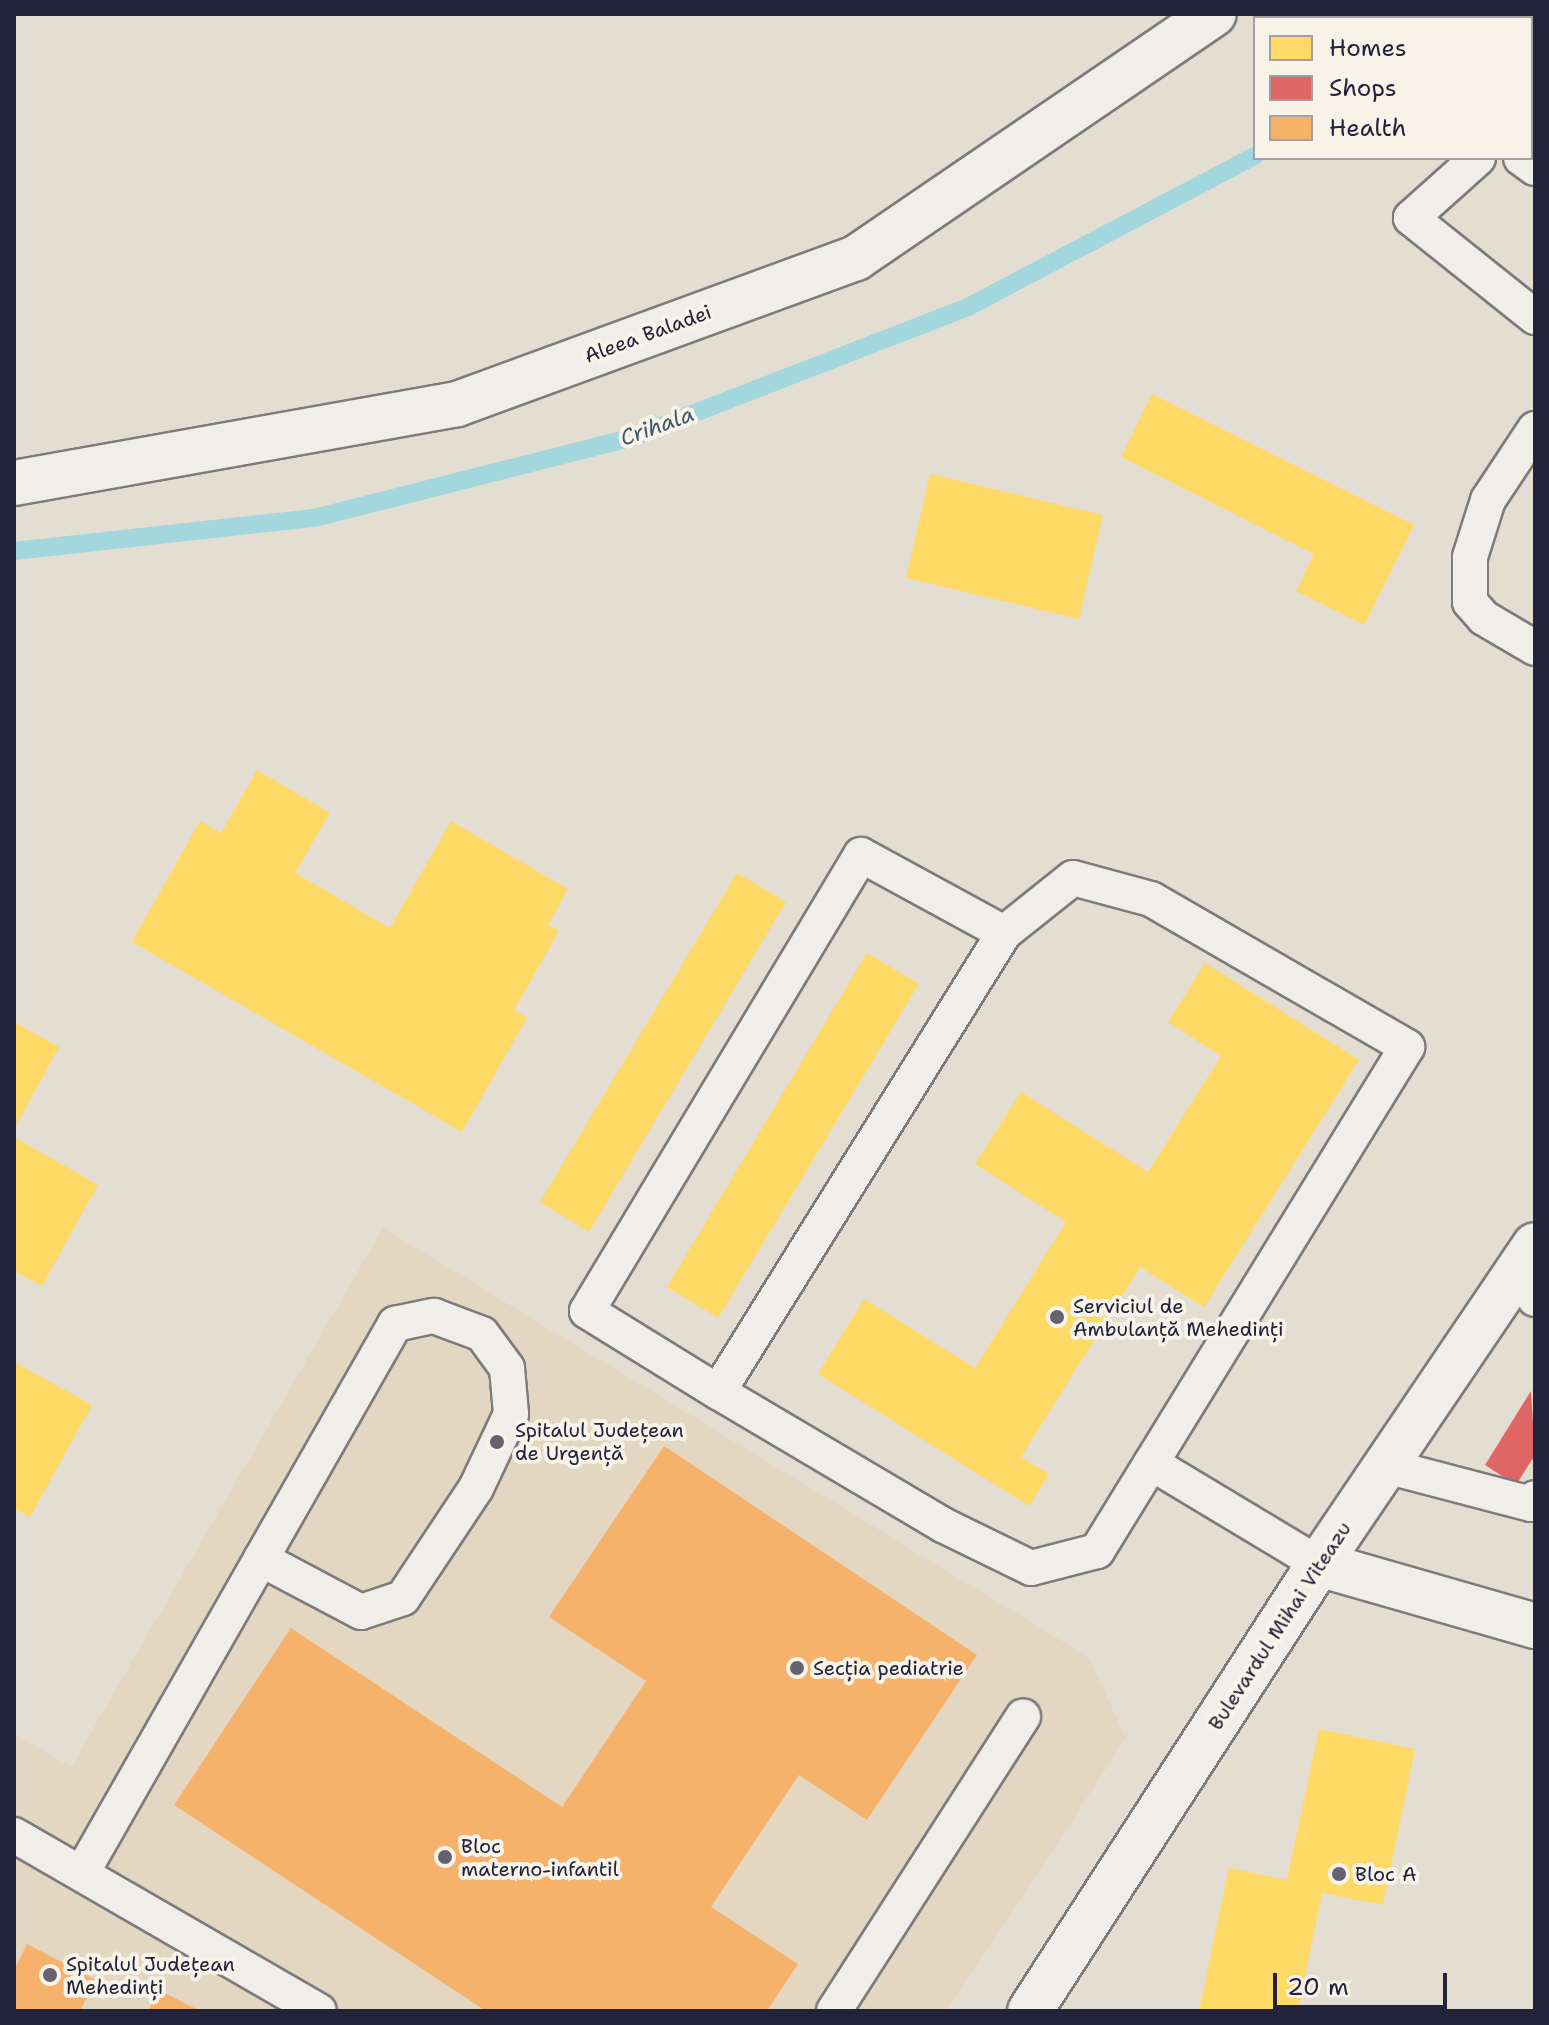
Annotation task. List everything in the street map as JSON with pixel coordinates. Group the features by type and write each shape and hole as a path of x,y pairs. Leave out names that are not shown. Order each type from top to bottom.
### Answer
{"street":[{"name":"Aleea Baladei","path":"14,483 457,404 856,258 1214,14"},
{"name":"Bulevardul Mihai Viteazu","path":"1030,2011 1319,1564 1386,1466 1530,1271"},
{"path":"1319,1564 1535,1626"}],"lane":[{"path":"1476,160 1411,218 1535,317"},
{"path":"1535,429 1488,500 1470,557 1470,602 1484,618 1535,648"},
{"path":"718,1392 1004,933 1073,878 1151,899 1407,1047 1097,1551 1031,1568 943,1525 718,1392 587,1311 861,855 1004,933"},
{"path":"83,1871 395,1324 434,1316 482,1334 507,1368 511,1414 476,1488 403,1598 361,1612 261,1559"},
{"path":"1151,1463 1319,1564"},
{"path":"1386,1466 1531,1504 1535,1498"},
{"path":"834,2011 1023,1717"},
{"path":"14,1835 83,1871 319,2011"},
{"path":"255,1973 275,2011"}],"shaded area":[{"name":"Spitalul Județean de Urgență","path":"383,1228 1088,1657 1126,1738 947,2011 14,2011 14,1733 71,1767"}],"building: Homes":[{"path":"1152,394 1414,525 1364,625 1296,591 1314,554 1121,457"},
{"path":"930,474 1103,515 1079,619 906,578"},
{"path":"257,770 330,813 295,873 390,928 451,821 568,889 548,925 559,931 514,1010 527,1018 462,1132 132,942 200,821 221,833"},
{"path":"737,873 786,902 589,1232 540,1202"},
{"path":"867,953 919,984 718,1318 667,1287"},
{"path":"1205,963 1359,1060 1204,1307 1140,1267 1021,1457 1049,1474 1029,1506 818,1374 864,1299 975,1368 1066,1222 975,1164 1021,1092 1148,1172 1221,1056 1168,1022"},
{"path":"14,1022 59,1047 14,1129"},
{"path":"14,1137 98,1185 42,1286 14,1271"},
{"path":"14,1362 92,1405 30,1517 14,1508"},
{"name":"Bloc A","path":"1319,1729 1415,1749 1383,1905 1322,1893 1298,2011 1199,2011 1229,1868 1287,1880"}],"building: Shops":[{"path":"1531,1391 1535,1455 1516,1485 1485,1465"}],"building: Health":[{"path":"664,1446 977,1655 867,1820 799,1775 711,1907 798,1964 767,2011 486,2011 174,1805 291,1628 562,1807 646,1681 549,1617"},
{"name":"Spitalul Județean Mehedinți","path":"27,1944 96,1980 80,2011 14,2011 14,1970"},
{"path":"159,1990 200,2011 148,2011"}],"waterway":[{"name":"Crihala","path":"14,551 314,518 633,437 968,307 1253,157"}],"place":[{"name":"Serviciul de Ambulanță Mehedinți","path":"1057,1317"},
{"name":"Spitalul Județean de Urgență","path":"497,1442"},
{"name":"Secția pediatrie","path":"797,1668"},
{"name":"Bloc materno-infantil","path":"445,1857"},
{"name":"Bloc A","path":"1339,1874"},
{"name":"Spitalul Județean Mehedinți","path":"50,1975"}]}
